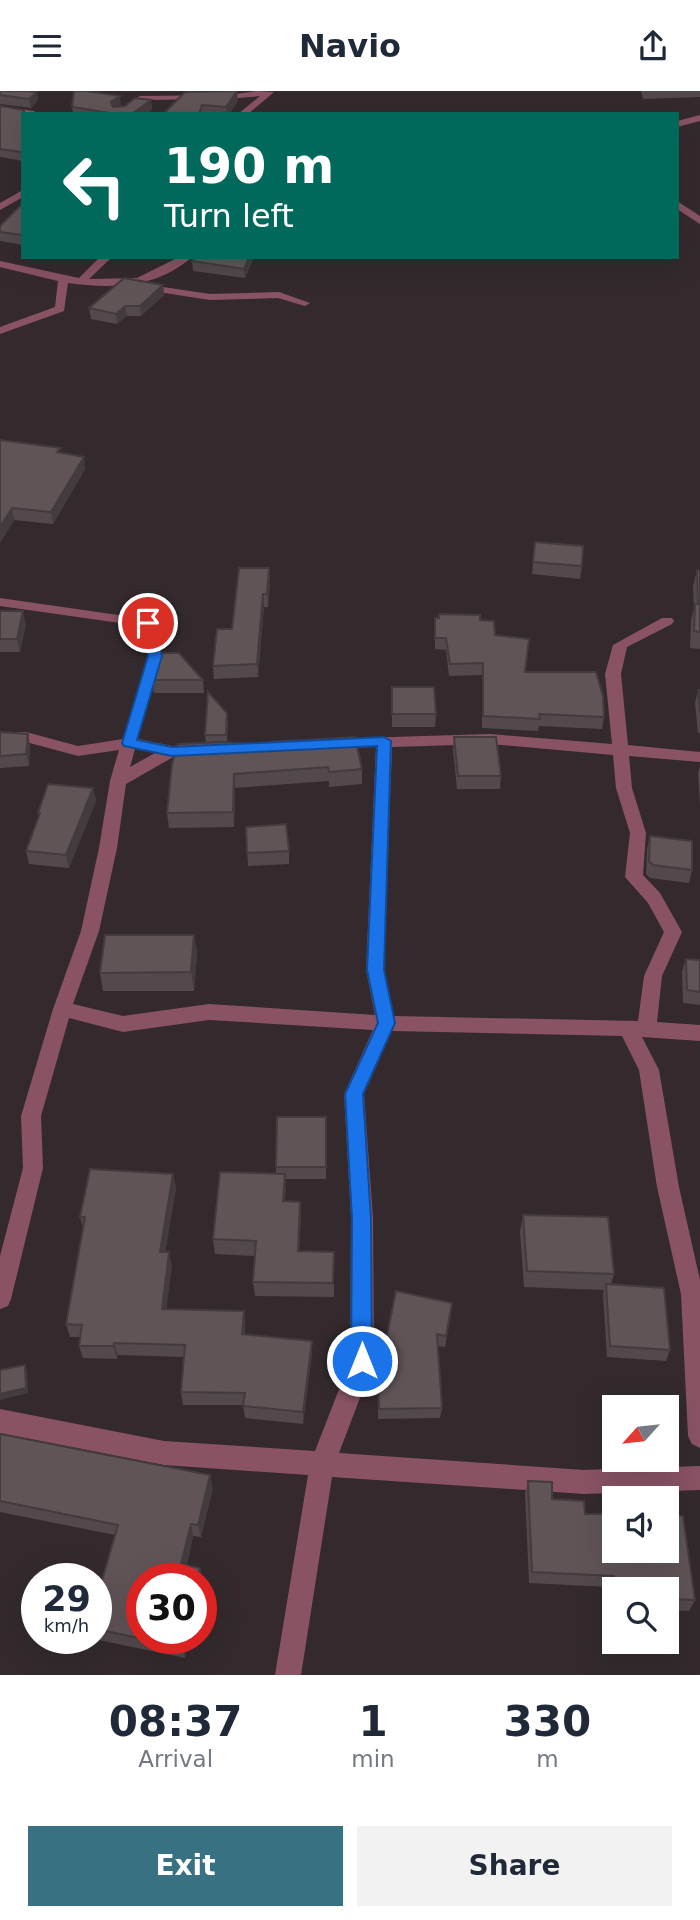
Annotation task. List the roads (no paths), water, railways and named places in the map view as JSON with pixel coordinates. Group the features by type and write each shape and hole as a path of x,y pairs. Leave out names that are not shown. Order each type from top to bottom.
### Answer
{"street":[{"path":"129,106 148,91"},
{"path":"140,99 228,97 270,92"},
{"path":"245,112 270,92"},
{"path":"0,109 21,112"},
{"path":"679,123 700,118"},
{"path":"0,207 21,194"},
{"path":"679,205 700,221"},
{"path":"83,280 104,259"},
{"path":"120,284 142,280 183,259"},
{"path":"0,264 63,279 210,297 279,295 305,303"},
{"path":"0,331 60,309 63,279"},
{"path":"0,602 148,623 155,656 118,781 108,848 90,931 62,1009 31,1116 33,1168 0,1299"},
{"path":"667,621 620,645 613,674 624,788 638,833 634,877 654,898 673,932 653,977 638,1029 649,1070 668,1187 692,1294 700,1436"},
{"path":"0,738 26,737 78,751 129,743 172,751 209,749"},
{"path":"321,744 490,739 700,757"},
{"path":"288,1675 322,1465 362,1361 362,1219 354,1094 386,1023 375,970 384,741"},
{"path":"118,781 172,751"},
{"path":"62,1009 123,1024 209,1012 386,1023 700,1033"},
{"path":"0,1421 164,1453 584,1482 700,1478"}]}
